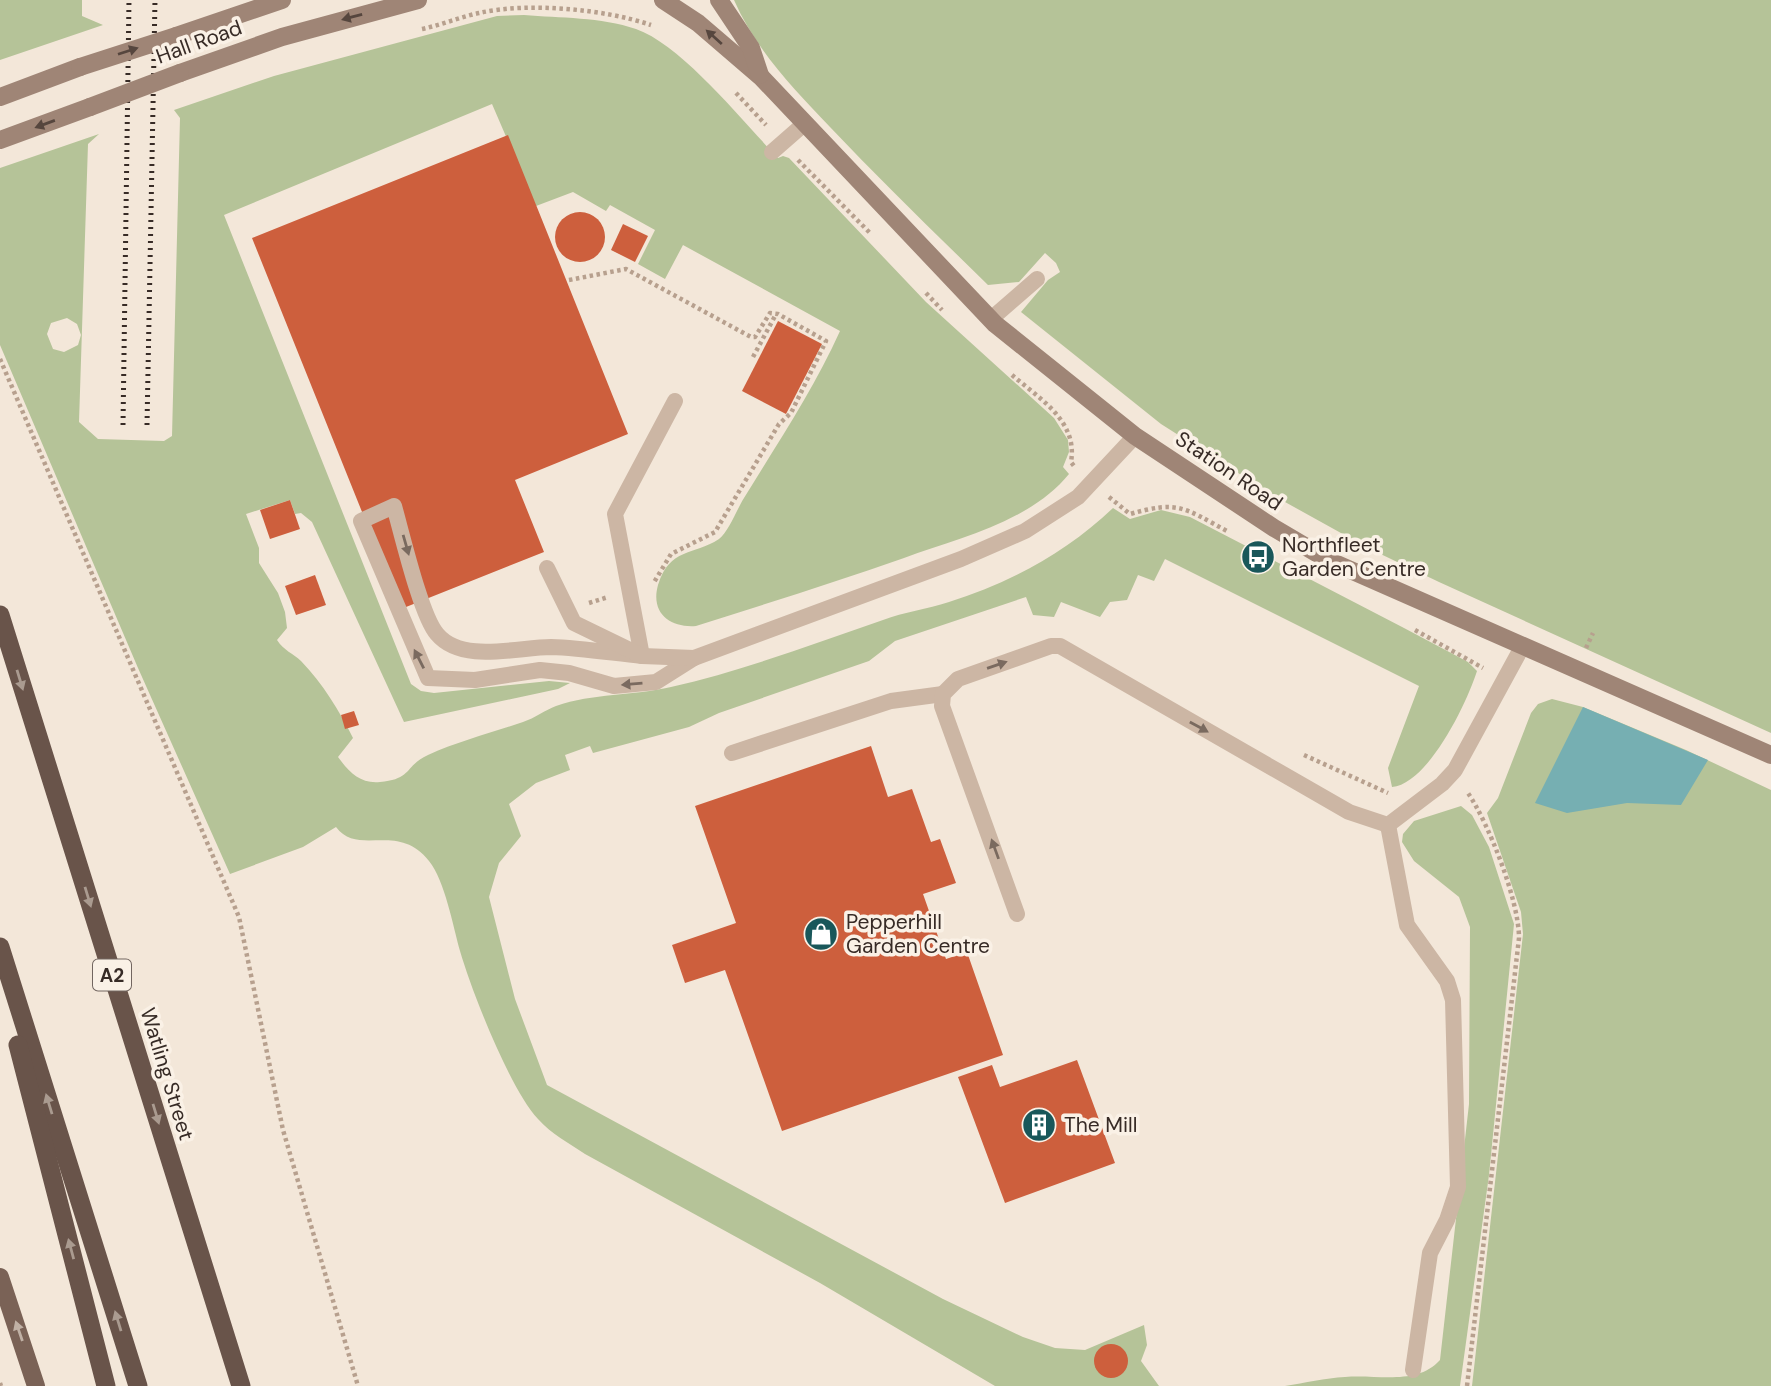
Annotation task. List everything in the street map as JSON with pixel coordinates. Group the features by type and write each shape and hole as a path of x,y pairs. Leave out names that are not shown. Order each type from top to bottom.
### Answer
{"highway":[{"name":"Watling Street","path":"0,615 241,1386"},
{"path":"0,947 138,1386"},
{"path":"0,976 106,1386"}],"main road":[{"name":"Hall Road","path":"0,97 80,67 282,0"},
{"name":"Hall Road","path":"0,140 282,37 418,0"},
{"name":"Station Road","path":"663,0 698,23 762,78 991,319 1135,436 1274,528 1330,561 1771,755"},
{"name":"Station Road","path":"719,0 751,48 762,78"},
{"path":"0,1277 36,1386"}],"lane":[{"path":"777,147 804,124"},
{"path":"991,319 1037,279"},
{"path":"642,656 615,514 675,401"},
{"path":"694,658 549,647 502,653 455,647 436,634 394,506 361,520 428,678 475,680 540,670 569,673 614,686 656,682 694,658 1005,540 1049,516 1093,482 1135,436"},
{"path":"547,568 574,623 642,656"},
{"path":"732,753 891,701 943,694 958,679 1051,646 1060,646 1334,802 1367,820 1388,825"},
{"path":"1388,825 1450,775 1469,748 1522,647"},
{"path":"943,694 942,706 1017,914"},
{"path":"1388,825 1407,925 1447,981 1453,1000 1458,1187 1447,1220 1430,1253 1413,1370"}],"path":[{"path":"415,30 479,13 524,8 628,19 660,28"},
{"path":"734,91 777,147 875,237"},
{"path":"568,609 654,584 671,554 715,532 779,424 789,415 827,341 778,314 775,316 768,313 753,337 626,268 569,280"},
{"path":"920,286 950,317"},
{"path":"753,357 775,316"},
{"path":"0,359 239,917 283,1130 358,1386"},
{"path":"1008,371 1060,416 1073,444 1072,464 1130,514 1152,507 1171,506 1195,514 1230,533"},
{"path":"1405,625 1478,663 1484,668 1483,674"},
{"path":"1275,769 1289,748 1377,791 1396,793"},
{"path":"1450,775 1469,794 1490,836 1516,909 1519,929 1467,1386"}],"green space":[{"path":"0,0 82,0 82,16 103,25 0,60"},
{"path":"734,0 1771,0 1771,733 1368,548 1276,497 1161,424 1021,312 1048,280 1060,272 1056,263 1045,253 1019,282 988,285 789,83 764,52"},
{"path":"524,15 609,22 636,29 673,51 711,86 778,158 789,158 926,302 1054,418 1068,440 1069,452 1063,467 1069,474 1053,491 1034,505 970,535 696,626 678,625 665,617 657,604 656,595 663,573 676,558 719,539 726,531 807,395 840,331 683,245 665,279 638,264 655,230 610,205 606,211 573,192 536,206 492,104 224,215 411,684 421,691 434,693 549,681 570,683 558,689 404,722 312,522 301,513 295,514 290,500 246,514 259,548 259,563 278,593 285,612 287,628 277,640 309,670 342,717 353,738 338,757 356,776 373,782 398,778 428,755 527,720 556,706 698,681 891,617 972,594 1016,576 1057,552 1077,539 1113,508 1130,519 1161,510 1190,517 1468,662 1477,671 1465,702 1432,757 1406,782 1392,787 1388,768 1419,686 1165,559 1154,581 1138,575 1127,600 1110,602 1100,617 1061,602 1054,617 1033,615 1026,597 895,641 869,661 719,713 689,727 593,753 590,746 565,755 570,770 536,783 509,804 521,836 499,863 489,897 515,999 547,1085 943,1299 1023,1337 1055,1348 1085,1350 1144,1325 1147,1345 1141,1361 1159,1386 995,1386 820,1283 585,1154 554,1134 527,1105 504,1063 466,969 440,880 429,861 417,849 392,841 355,839 336,827 303,847 230,874 138,668 0,345 0,168 99,134 88,144 79,422 98,439 164,441 172,436 180,118 174,110 274,76 497,16","holes":["67,318 77,324 81,335 78,345 64,352 53,349 47,334 51,323"]},
{"path":"1552,699 1583,707 1686,750 1771,790 1771,1386 1472,1386 1523,934 1521,912 1487,813 1498,798 1531,713 1538,704"},
{"path":"1461,806 1472,815 1489,847 1514,924 1489,1175 1460,1386 1285,1386 1357,1376 1408,1376 1431,1368 1440,1360 1469,1104 1470,927 1459,897 1414,861 1402,842 1403,834 1414,821"}],"water":[{"path":"1583,707 1708,760 1681,805 1627,803 1567,813 1535,803"}],"building":[{"path":"508,135 628,434 515,480 544,552 401,609 252,238"},
{"path":"580,212 598,219 605,237 598,255 580,262 562,255 555,237 562,219"},
{"path":"623,224 648,236 635,262 611,250"},
{"path":"778,321 822,344 786,414 742,391"},
{"path":"290,500 300,529 270,539 260,510"},
{"path":"315,575 326,605 296,615 285,586"},
{"path":"354,711 359,725 345,729 341,715"},
{"name":"Pepperhill Garden Centre","path":"871,746 888,797 912,789 931,842 940,839 956,883 923,894 946,959 967,952 1003,1055 782,1131 725,970 685,983 672,945 736,923 695,806"},
{"name":"The Mill","path":"1077,1060 1115,1163 1005,1203 958,1077 992,1065 1000,1087"},
{"path":"1111,1344 1123,1349 1128,1361 1123,1373 1111,1378 1099,1373 1094,1361 1099,1349"}],"railway":[{"path":"123,425 129,0"},
{"path":"147,425 155,0"}],"place":[{"name":"Northfleet Garden Centre","path":"1258,557"},
{"name":"Pepperhill Garden Centre","path":"821,934"},
{"name":"The Mill","path":"1039,1125"}]}
